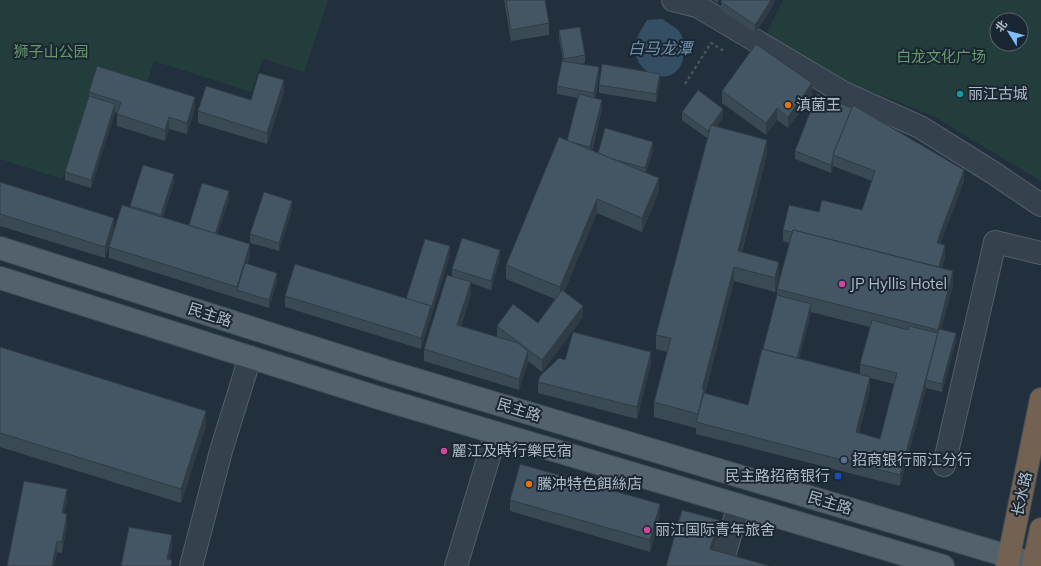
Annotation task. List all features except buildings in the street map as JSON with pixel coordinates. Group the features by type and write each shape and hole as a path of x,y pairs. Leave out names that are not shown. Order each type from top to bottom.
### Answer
{"highway":[{"name":"长水路","path":"1008,561 1041,399"},
{"name":"长水路","path":"1036,565 1041,529"}],"main road":[{"name":"民主路","path":"0,248 387,371 1008,561 1036,565"},
{"name":"民主路","path":"0,278 379,398 943,566"}],"street":[{"path":"673,0 697,6 844,93 920,127 1041,205"},
{"path":"944,465 995,242 1041,253"},
{"path":"191,566 221,451 250,357"},
{"path":"456,566 496,433"},
{"path":"721,566 739,505"}],"path":[{"path":"685,84 711,43 722,50 735,29"}],"green space":[{"name":"狮子山公园","path":"0,0 328,0 304,72 263,59 251,92 154,61 147,83 99,67 62,179 0,159"},
{"name":"白龙文化广场","path":"783,0 1041,0 1041,181 933,116 826,73 767,33"}],"water":[{"name":"白马龙潭","path":"662,19 679,31 684,44 681,64 676,72 668,76 651,74 643,68 638,60 635,50 639,34 647,20"}],"place":[{"name":"丽江古城","path":"960,94"},
{"name":"滇菌王","path":"788,105"},
{"name":"JP Hyllis Hotel","path":"842,284"},
{"name":"麗江及時行樂民宿","path":"444,451"},
{"name":"招商银行丽江分行","path":"844,460"},
{"name":"民主路招商银行","path":"838,476"},
{"name":"騰冲特色餌絲店","path":"529,484"},
{"name":"丽江国际青年旅舍","path":"647,530"}]}
